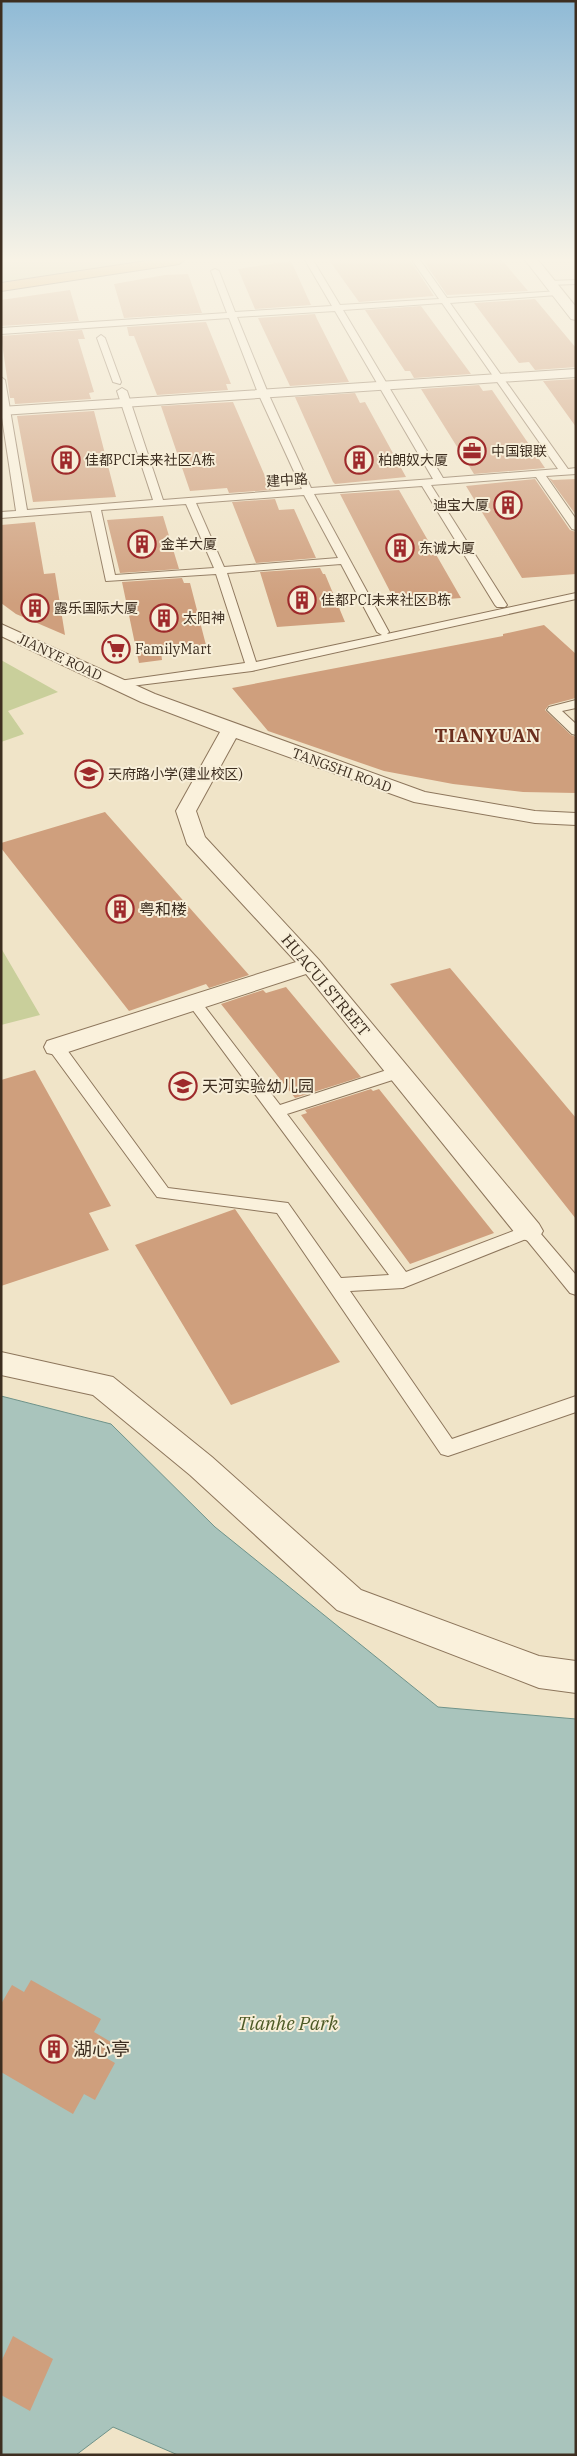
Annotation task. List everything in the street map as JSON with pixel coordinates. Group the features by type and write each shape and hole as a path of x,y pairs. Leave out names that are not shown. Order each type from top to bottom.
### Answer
{"street":[{"path":"4,411 122,392 262,393 551,375"},
{"name":"JIANYE ROAD","path":"1,629 119,685"},
{"name":"TANGSHI ROAD","path":"119,685 148,698 364,779 421,798 535,817 576,819"},
{"name":"HUACUI STREET","path":"231,729 186,811 195,839 311,965 529,1232"},
{"path":"56,1047 311,965"},
{"path":"1,1363 102,1385 201,1466 349,1600 539,1672 576,1677"}],"lane":[{"path":"115,375 159,503"},
{"path":"255,375 308,492 343,561 383,632"},
{"path":"378,375 440,482"},
{"path":"495,375 570,472"},
{"path":"1,380 4,411 22,514"},
{"name":"建中路","path":"1,515 570,472"},
{"path":"539,474 576,527"},
{"path":"425,483 501,604"},
{"path":"190,501 221,572 252,666"},
{"path":"95,508 110,579 221,572 343,561"},
{"path":"119,685 252,666 576,596"},
{"path":"576,704 553,710 576,730"},
{"path":"194,1002 403,1281"},
{"path":"56,1047 163,1193 282,1207 448,1448 576,1404"},
{"path":"276,1112 399,1072"},
{"path":"337,1285 403,1281 529,1232 576,1288"}],"green space":[{"path":"1,660 58,692 8,711 24,734 1,742"},
{"path":"1,948 40,1015 1,1025"}],"water":[{"name":"Tianhe Park","path":"1,1396 111,1424 215,1527 438,1707 576,1719 576,2455 178,2455 113,2427 76,2455 1,2455"}],"building":[{"path":"7,375 89,375 94,392 89,393 91,399 15,404 14,398 10,398"},
{"path":"149,375 227,375 231,384 226,384 228,390 157,395"},
{"path":"285,375 345,375 349,382 290,386"},
{"path":"412,375 462,375 414,378"},
{"path":"576,379 576,427 543,381"},
{"path":"479,385 483,391 492,390 545,468 474,474 421,389"},
{"path":"355,393 360,403 365,402 406,477 335,484 333,482 295,397"},
{"path":"233,402 271,490 229,493 227,488 190,491 161,406"},
{"name":"佳都PCI未来社区A栋","path":"94,411 116,497 33,502 17,416"},
{"path":"549,478 553,480 576,479 576,515"},
{"path":"535,479 570,530 576,532 576,574 522,578 466,486"},
{"name":"东诚大厦","path":"399,490 461,598 396,603 340,494"},
{"path":"275,499 279,510 294,509 316,558 256,563 232,502"},
{"name":"金羊大厦","path":"163,516 179,569 120,573 107,520"},
{"path":"35,522 44,574 55,573 65,635 16,614 1,603 1,525"},
{"name":"佳都PCI未来社区B栋","path":"320,568 323,574 325,574 345,622 277,627 260,572"},
{"name":"太阳神","path":"182,578 184,583 190,583 207,649 161,652 162,660 139,663 122,582"},
{"path":"544,625 576,654 576,698 549,705 545,710 571,735 576,737 576,793 523,792 453,784 384,771 268,731 232,688 503,636 503,634"},
{"name":"粤和楼","path":"105,812 249,975 209,988 206,984 129,1011 1,848 1,843"},
{"path":"450,968 576,1118 576,1219 390,984"},
{"path":"286,987 361,1077 295,1098 221,1004 263,990 266,993"},
{"path":"35,1070 111,1206 89,1213 109,1250 1,1286 1,1080"},
{"path":"371,1089 373,1091 379,1089 494,1233 410,1264 301,1115 307,1113 305,1110"},
{"path":"235,1209 340,1362 231,1405 135,1245"},
{"name":"湖心亭","path":"31,1980 101,2019 94,2032 111,2042 103,2056 115,2063 95,2100 84,2094 73,2114 1,2072 1,2004 12,1985 24,1992"},
{"path":"13,2336 53,2359 30,2411 1,2395 1,2362"}],"place":[{"name":"中国银联","path":"472,451"},
{"name":"佳都PCI未来社区A栋","path":"66,460"},
{"name":"柏朗奴大厦","path":"359,460"},
{"name":"迪宝大厦","path":"508,505"},
{"name":"金羊大厦","path":"142,544"},
{"name":"东诚大厦","path":"400,548"},
{"name":"佳都PCI未来社区B栋","path":"302,600"},
{"name":"露乐国际大厦","path":"35,608"},
{"name":"太阳神","path":"164,618"},
{"name":"FamilyMart","path":"116,649"},
{"name":"天府路小学(建业校区)","path":"89,774"},
{"name":"粤和楼","path":"120,909"},
{"name":"天河实验幼儿园","path":"183,1086"},
{"name":"湖心亭","path":"54,2049"}],"district":[{"name":"TIANYUAN","path":"488,735"}]}
